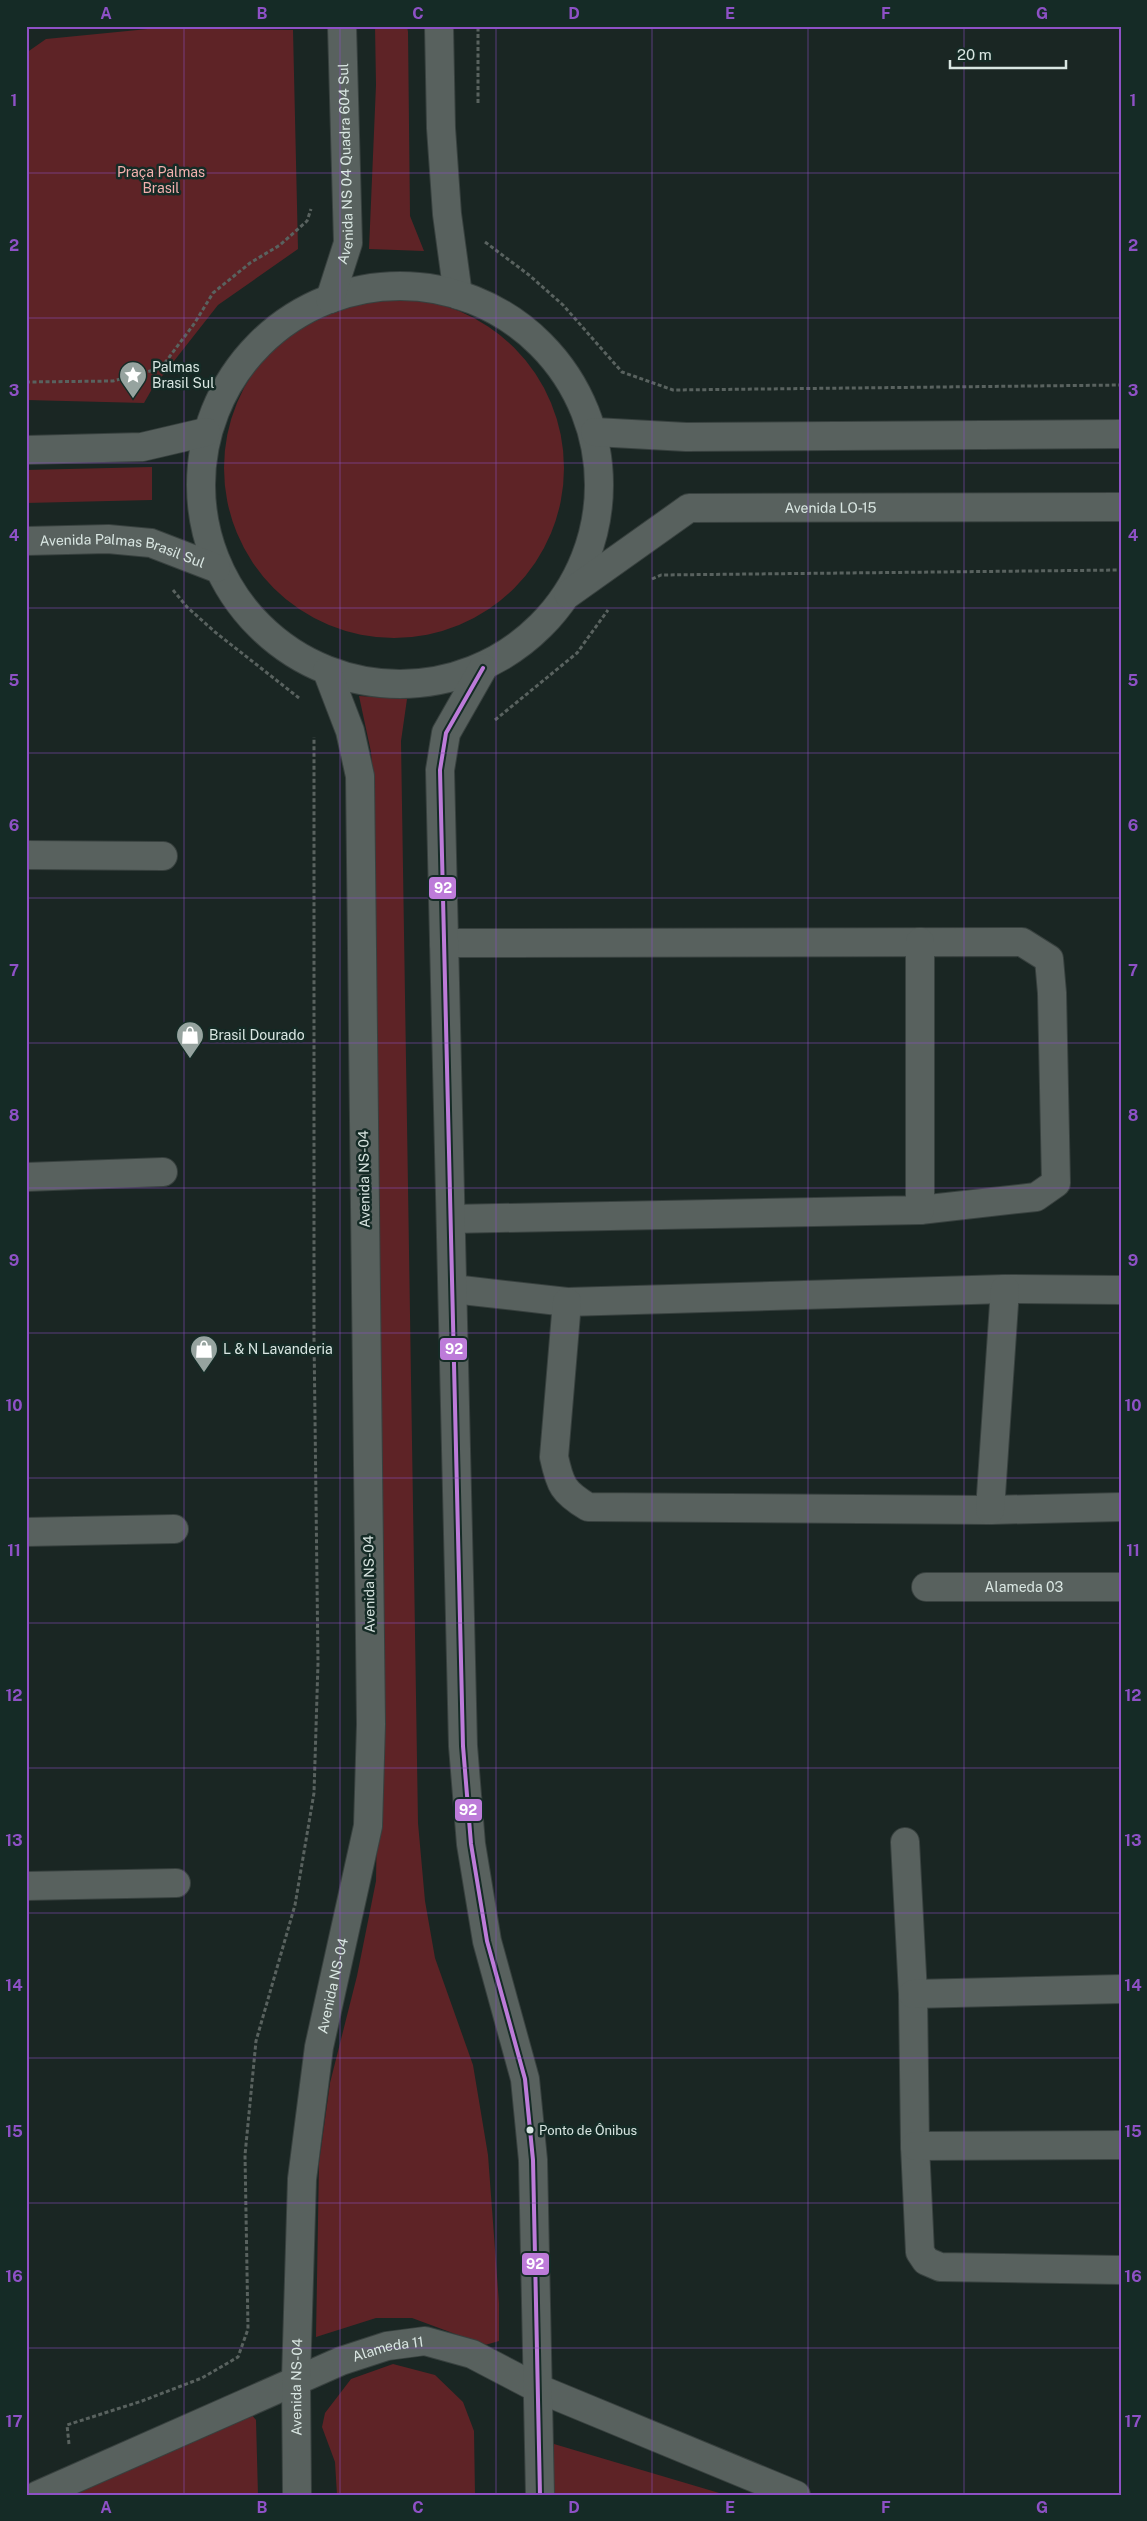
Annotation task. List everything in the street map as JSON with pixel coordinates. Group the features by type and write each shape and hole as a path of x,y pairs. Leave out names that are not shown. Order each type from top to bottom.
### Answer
{"street":[{"name":"Avenida NS 04 Quadra 604 Sul","path":"330,300 348,243 342,26"},
{"path":"439,26 441,128 447,214 458,295"},
{"path":"394,287 458,295 510,316 536,334 564,363 581,388 595,432 601,468 602,498 568,594 540,624 483,668 434,684 366,684 327,671 252,622 216,568 200,505 198,464 206,432 230,380 251,353 273,332 330,300 394,287"},
{"path":"26,450 142,447 206,432"},
{"path":"595,432 686,437 1121,434"},
{"name":"Avenida LO-15","path":"568,594 690,508 1121,507"},
{"name":"Avenida Palmas Brasil Sul","path":"26,541 108,539 150,543 216,568"},
{"path":"483,668 446,733 440,770 464,1765 471,1844 487,1941 525,2079 533,2160 540,2495"},
{"name":"Avenida NS-04","path":"297,2495 296,2380 302,2179 319,2047 368,1826 371,1724 360,776 350,731 327,671"},
{"path":"26,855 163,856"},
{"path":"920,942 920,1210"},
{"path":"444,943 1022,942 1048,959 1052,993 1056,1183 1036,1197 920,1210 451,1219"},
{"path":"26,1177 163,1172"},
{"path":"453,1289 567,1302 1005,1289 1121,1290"},
{"path":"990,1510 1005,1289"},
{"path":"567,1302 554,1457 558,1476 568,1496 588,1507 990,1510 1121,1507"},
{"path":"26,1532 174,1529"},
{"name":"Alameda 03","path":"926,1587 1121,1587"},
{"path":"904,1842 913,1994 915,2146 920,2252 926,2261 940,2267 1121,2270"},
{"path":"26,1886 176,1883"},
{"path":"913,1994 1121,1989"},
{"path":"915,2146 1121,2145"},
{"name":"Alameda 11","path":"38,2495 341,2361 387,2346 425,2341 472,2354 537,2388 796,2495"}],"path":[{"path":"478,26 478,109"},
{"path":"26,382 113,381 161,368 194,324 213,293 250,263 280,245 307,221 314,201"},
{"path":"483,240 530,275 563,305 622,372 674,390 1121,385"},
{"path":"645,582 661,575 1121,570"},
{"path":"170,586 187,607 214,632 301,700"},
{"path":"490,723 577,653 610,607"},
{"path":"72,2480 67,2425 142,2401 202,2378 238,2358 248,2329 245,2155 256,2041 294,1904 314,1793 318,1562 314,1337 314,732"}],"green space":[{"path":"375,26 407,26 410,216 424,251 369,249 376,85"},
{"name":"Praça Palmas Brasil","path":"158,28 293,30 298,249 218,305 152,389 144,403 26,400 26,53 46,39"},
{"path":"394,298 427,301 459,311 488,327 514,348 535,374 551,403 561,435 564,468 561,501 551,533 535,562 514,588 488,609 459,625 427,635 394,638 361,635 329,625 300,609 274,588 253,562 237,533 227,501 224,468 227,435 237,403 253,374 274,348 300,327 329,311 361,301"},
{"path":"152,467 152,500 26,503 26,470"},
{"path":"359,696 407,699 401,741 418,1823 425,1901 435,1958 473,2065 488,2155 499,2303 499,2341 485,2345 412,2318 376,2318 316,2337 319,2163 330,2083 357,1976 376,1881 381,1592 373,782 371,752"},
{"path":"393,2364 435,2375 463,2402 474,2431 475,2495 337,2495 335,2462 322,2427 325,2413 351,2379"},
{"path":"251,2414 256,2420 258,2495 49,2495"},
{"path":"554,2444 726,2495 554,2495"}],"transit line":[{"name":"92","path":"483,668 446,733 440,770 463,1746 471,1844 487,1941 525,2079 533,2160 540,2495"}],"place":[{"name":"Palmas Brasil Sul","path":"133,399"},
{"name":"Brasil Dourado","path":"190,1059"},
{"name":"L & N Lavanderia","path":"204,1373"},
{"name":"Ponto de Ônibus","path":"530,2130"}]}
